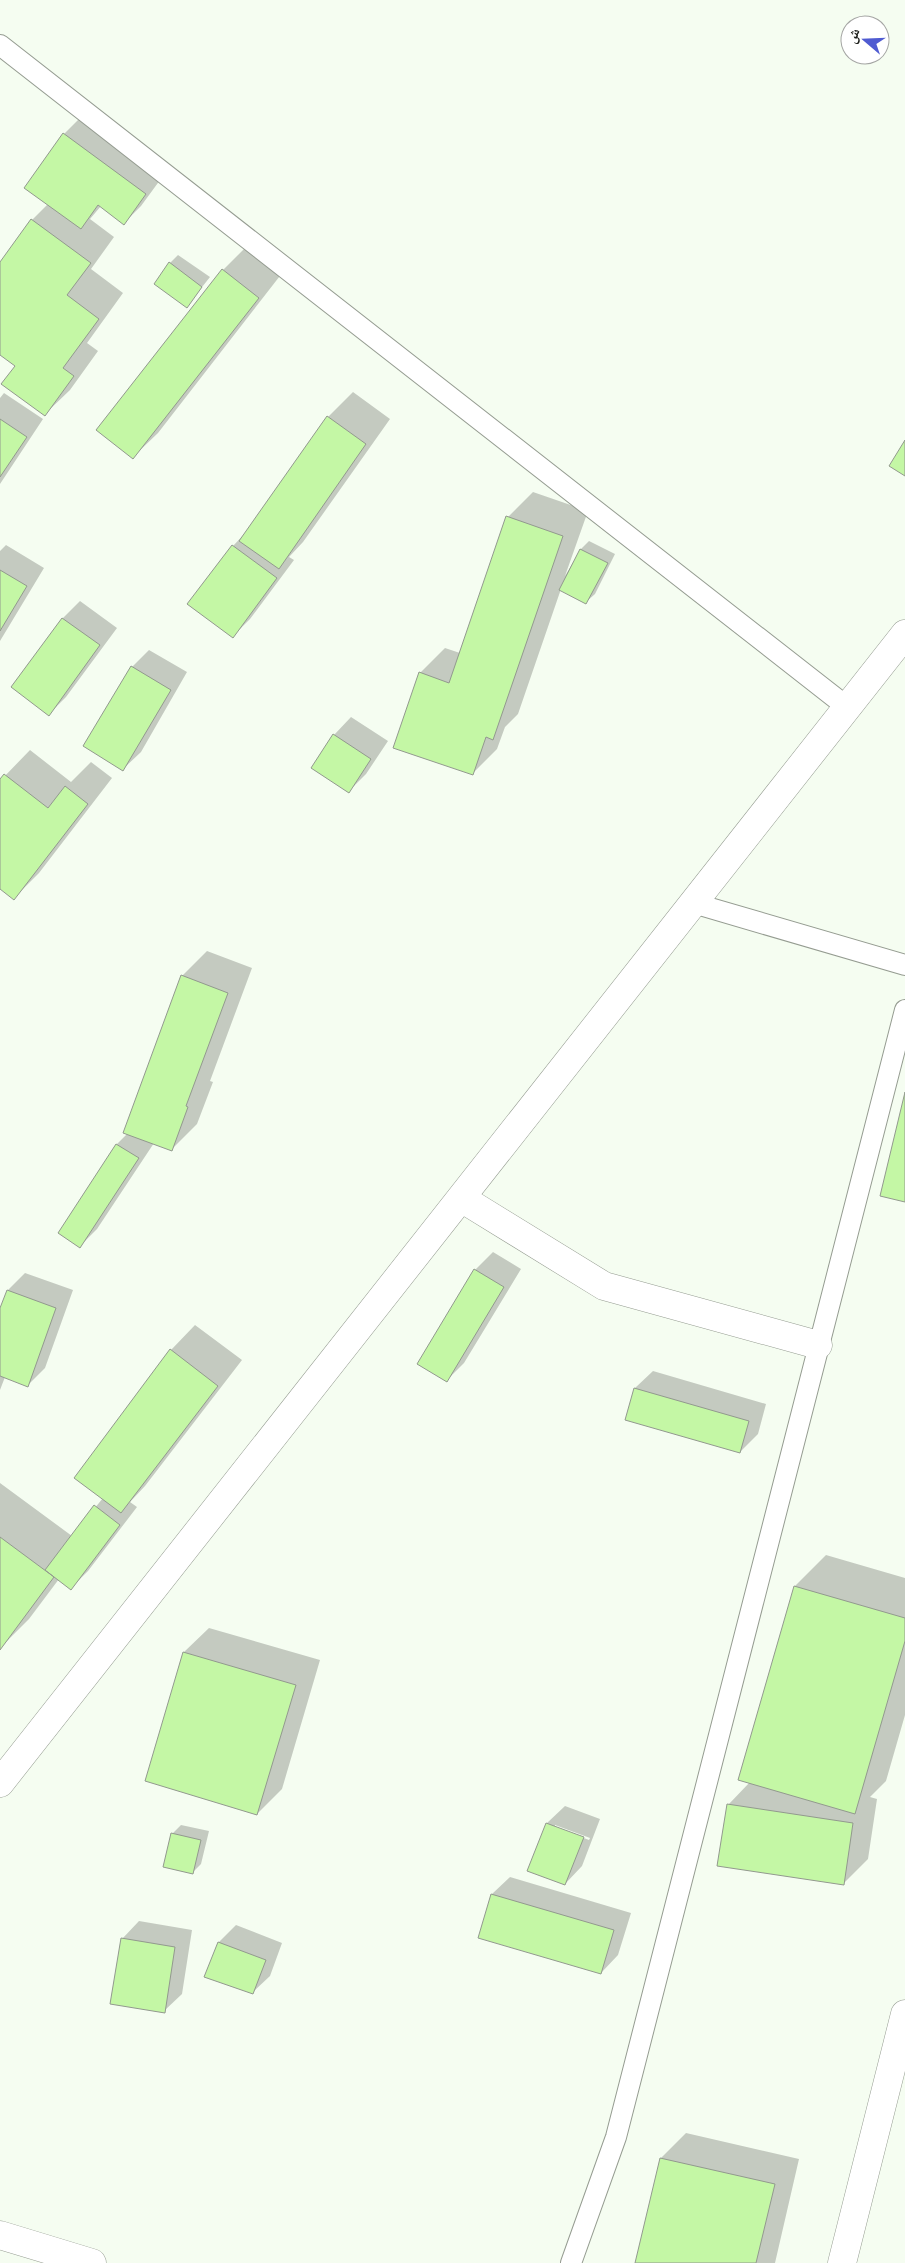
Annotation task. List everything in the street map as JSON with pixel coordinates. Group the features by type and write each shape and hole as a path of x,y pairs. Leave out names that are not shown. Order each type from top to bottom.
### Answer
{"street":[{"path":"0,1783 905,634"},
{"path":"460,1198 604,1286 818,1345"},
{"path":"842,2263 905,2014"},
{"path":"0,2235 92,2263"}],"lane":[{"path":"0,45 847,707"},
{"path":"693,903 905,965"},
{"path":"571,2263 616,2137 905,1010"}],"building":[{"path":"63,133 146,194 124,225 98,205 81,229 24,188"},
{"path":"31,219 91,263 67,295 99,319 63,368 74,376 45,416 1,384 15,366 0,355 0,262"},
{"path":"169,262 202,287 187,308 154,284"},
{"path":"222,269 259,298 133,459 96,430"},
{"path":"327,416 366,444 279,569 239,541"},
{"path":"0,419 27,437 0,477"},
{"path":"905,440 905,476 889,466"},
{"path":"506,516 563,536 493,740 486,737 473,775 393,748 419,672 449,683"},
{"path":"232,545 277,578 233,638 187,604"},
{"path":"580,549 608,563 586,604 559,590"},
{"path":"0,570 27,586 0,631"},
{"path":"62,618 100,645 49,716 11,687"},
{"path":"131,666 171,690 123,771 83,746"},
{"path":"333,734 371,759 349,793 311,768"},
{"path":"4,774 48,808 65,786 88,804 14,900 0,889 0,779"},
{"path":"181,975 228,993 186,1106 188,1107 172,1151 123,1133"},
{"path":"905,1092 905,1202 880,1196"},
{"path":"116,1144 139,1158 80,1248 58,1233"},
{"path":"474,1269 504,1287 447,1382 417,1364"},
{"path":"7,1290 56,1308 28,1387 0,1376 0,1308"},
{"path":"170,1349 218,1386 121,1513 74,1478"},
{"path":"634,1388 749,1421 740,1453 625,1420"},
{"path":"94,1505 120,1525 71,1590 45,1570"},
{"path":"0,1537 54,1577 0,1650"},
{"path":"794,1586 905,1618 905,1641 855,1814 738,1780"},
{"path":"183,1652 296,1685 257,1815 145,1781"},
{"path":"727,1804 853,1823 844,1885 717,1866"},
{"path":"546,1823 584,1837 565,1885 527,1871"},
{"path":"171,1833 201,1840 193,1874 163,1867"},
{"path":"491,1894 614,1930 601,1974 478,1938"},
{"path":"121,1938 175,1947 165,2013 110,2004"},
{"path":"218,1942 266,1960 253,1994 204,1977"},
{"path":"660,2158 775,2184 756,2263 635,2263"}]}
